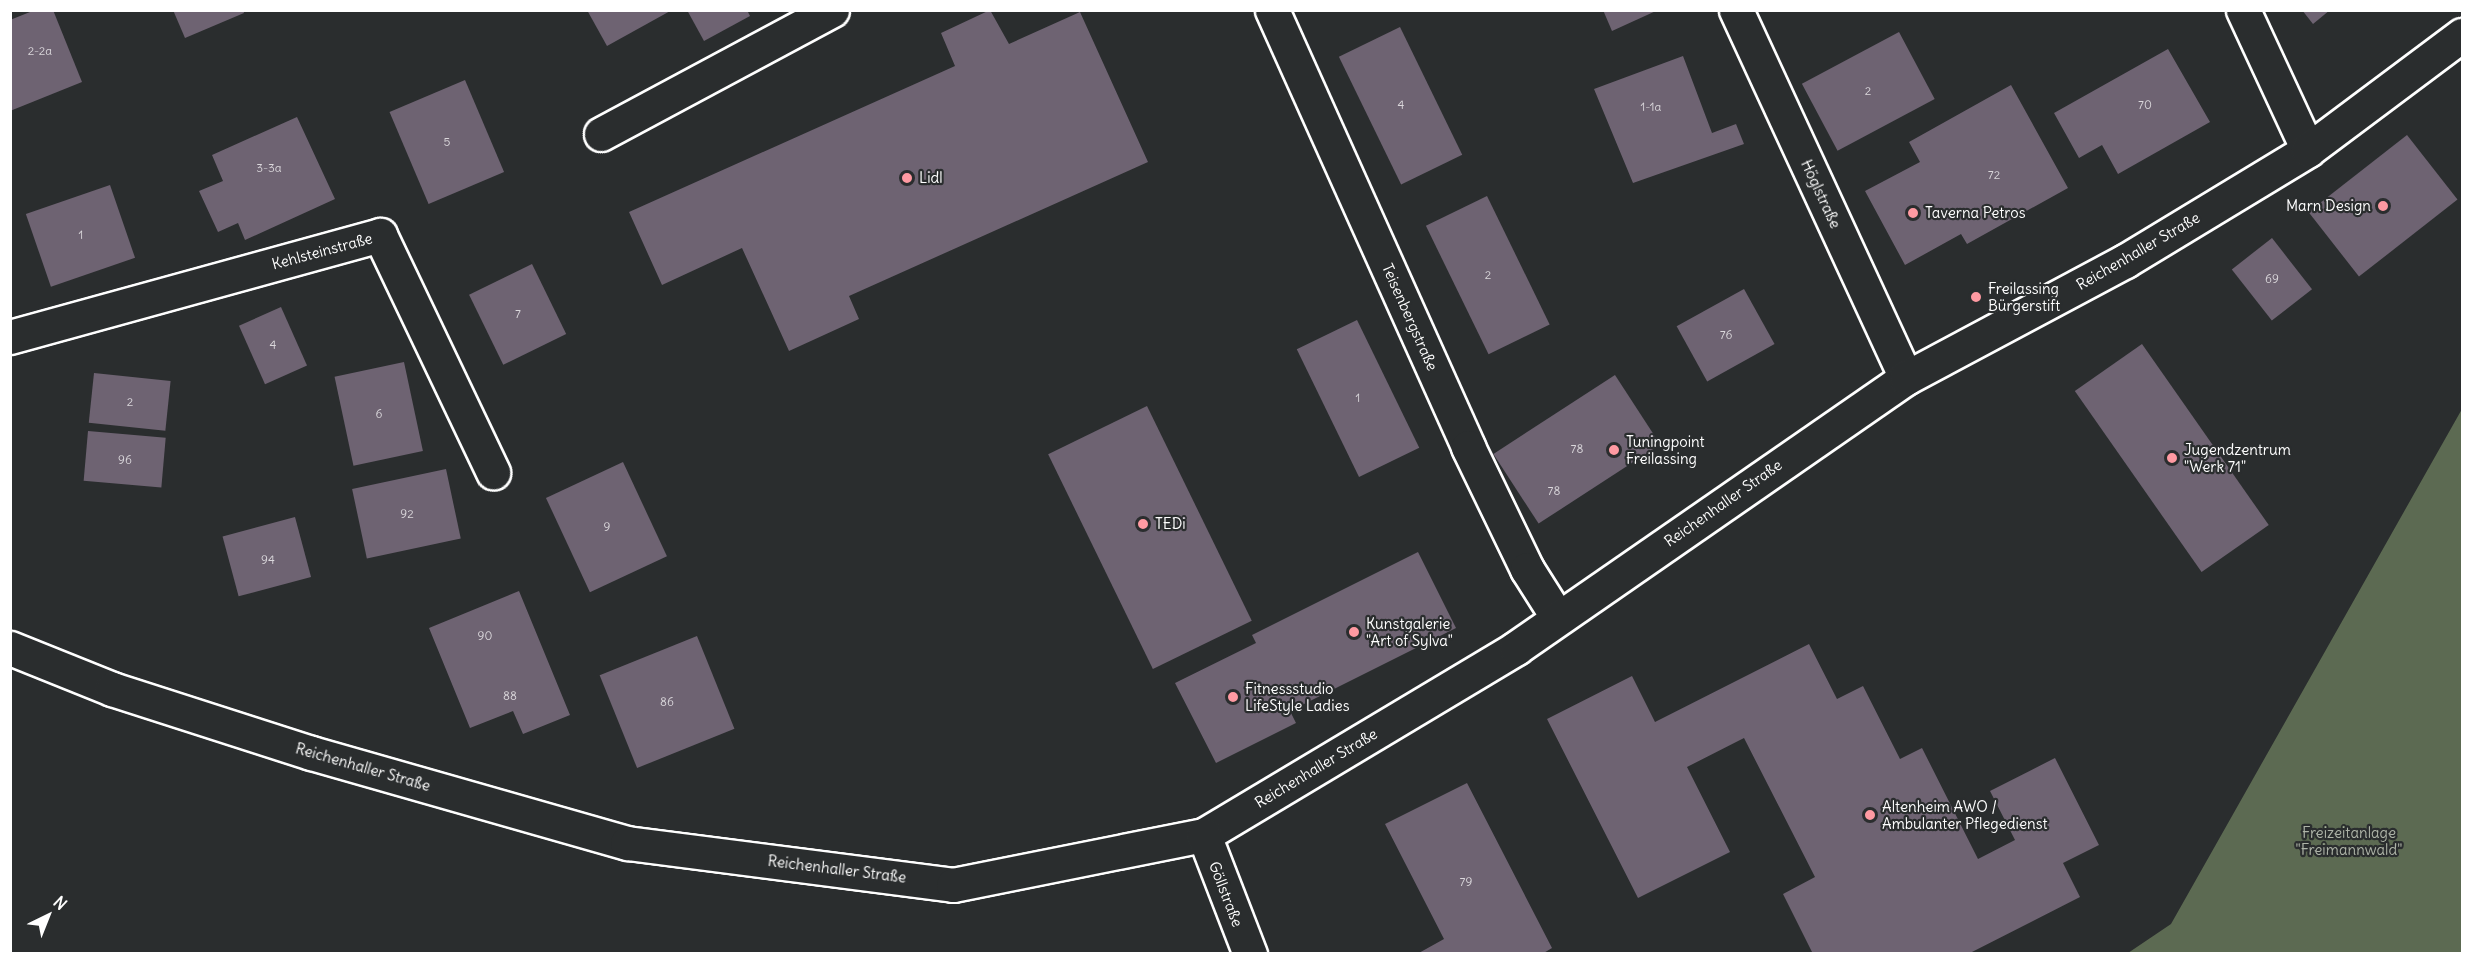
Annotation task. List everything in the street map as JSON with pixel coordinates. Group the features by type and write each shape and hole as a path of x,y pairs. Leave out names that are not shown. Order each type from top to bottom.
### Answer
{"street":[{"path":"601,134 832,10"},
{"name":"Teisenbergstraße","path":"1272,10 1468,447 1527,569 1558,618"},
{"name":"Höglstraße","path":"1736,10 1906,378"},
{"path":"2243,10 2308,150"},
{"name":"Reichenhaller Straße","path":"10,648 112,689 310,753 627,843 953,885 1204,835 1516,648 1906,378 2125,261 2308,150 2463,35"},
{"name":"Kehlsteinstraße","path":"10,337 380,235 493,472"},
{"name":"Göllstraße","path":"1204,835 1250,954"}],"green space":[{"name":"Freizeitanlage \"Freimannwald\"","path":"2462,409 2462,953 2128,953 2171,924"}],"building":[{"path":"35,10 53,10 82,82 10,111 10,20"},
{"path":"173,10 243,10 244,13 185,38"},
{"path":"587,10 672,10 607,46"},
{"path":"687,10 747,10 750,16 704,41"},
{"name":"Lidl","path":"990,10 1009,44 1080,12 1148,162 849,296 859,319 789,351 742,248 662,285 629,212 955,66 941,33"},
{"path":"1603,10 1658,10 1612,31"},
{"path":"2302,10 2330,10 2313,24"},
{"path":"1400,27 1462,155 1401,184 1339,57"},
{"path":"1899,32 1935,99 1838,151 1802,84"},
{"path":"2168,49 2210,122 2118,174 2102,145 2079,158 2054,113"},
{"path":"1683,56 1712,133 1736,124 1744,144 1633,183 1594,89"},
{"path":"465,80 504,172 429,204 390,112"},
{"path":"2011,85 2068,188 1967,244 1961,234 1905,265 1865,191 1920,162 1909,142"},
{"path":"297,117 335,199 245,240 238,223 218,232 199,191 223,181 212,155"},
{"name":"Marn Design","path":"2407,135 2457,200 2359,277 2308,212"},
{"path":"110,185 135,258 51,287 26,214"},
{"path":"1487,196 1550,325 1489,354 1426,226"},
{"path":"2272,238 2312,289 2272,321 2232,269"},
{"path":"532,264 566,334 503,365 469,295"},
{"path":"1744,289 1775,344 1707,381 1677,326"},
{"path":"281,307 307,365 265,384 239,326"},
{"path":"1357,320 1419,448 1359,477 1297,349"},
{"name":"Jugendzentrum \"Werk 71\"","path":"2142,344 2269,525 2202,572 2075,391"},
{"path":"404,362 423,451 353,466 335,377"},
{"path":"94,373 171,381 165,431 89,423"},
{"path":"1615,375 1660,445 1539,524 1493,454"},
{"name":"TEDi","path":"1147,406 1252,621 1153,669 1048,454"},
{"path":"88,431 166,438 161,488 84,481"},
{"path":"623,462 667,556 590,592 546,498"},
{"path":"446,469 461,538 367,558 352,489"},
{"path":"295,517 311,577 239,596 223,536"},
{"name":"Kunstgalerie \"Art of Sylva\"","path":"1418,552 1456,628 1290,711 1296,723 1216,763 1175,683 1256,643 1252,635"},
{"path":"519,591 570,715 523,734 513,711 470,728 429,628"},
{"path":"697,636 734,729 637,768 600,675"},
{"name":"Altenheim AWO / Ambulanter Pflegedienst","path":"1809,644 1837,699 1863,686 1900,759 1922,748 1978,859 2015,840 1990,791 2055,758 2099,845 2063,863 2080,897 1968,954 1813,954 1783,894 1815,877 1744,738 1687,767 1730,852 1638,898 1547,719 1632,676 1655,722"},
{"path":"1467,783 1552,948 1542,954 1417,954 1444,939 1385,824"}],"place":[{"name":"Lidl","path":"907,178"},
{"name":"Marn Design","path":"2383,206"},
{"name":"Taverna Petros","path":"1913,213"},
{"name":"Freilassing Bürgerstift","path":"1976,297"},
{"name":"Tuningpoint Freilassing","path":"1614,450"},
{"name":"Jugendzentrum \"Werk 71\"","path":"2172,458"},
{"name":"TEDi","path":"1143,524"},
{"name":"Kunstgalerie \"Art of Sylva\"","path":"1354,632"},
{"name":"Fitnessstudio LifeStyle Ladies","path":"1233,697"},
{"name":"Altenheim AWO / Ambulanter Pflegedienst","path":"1870,815"}]}
